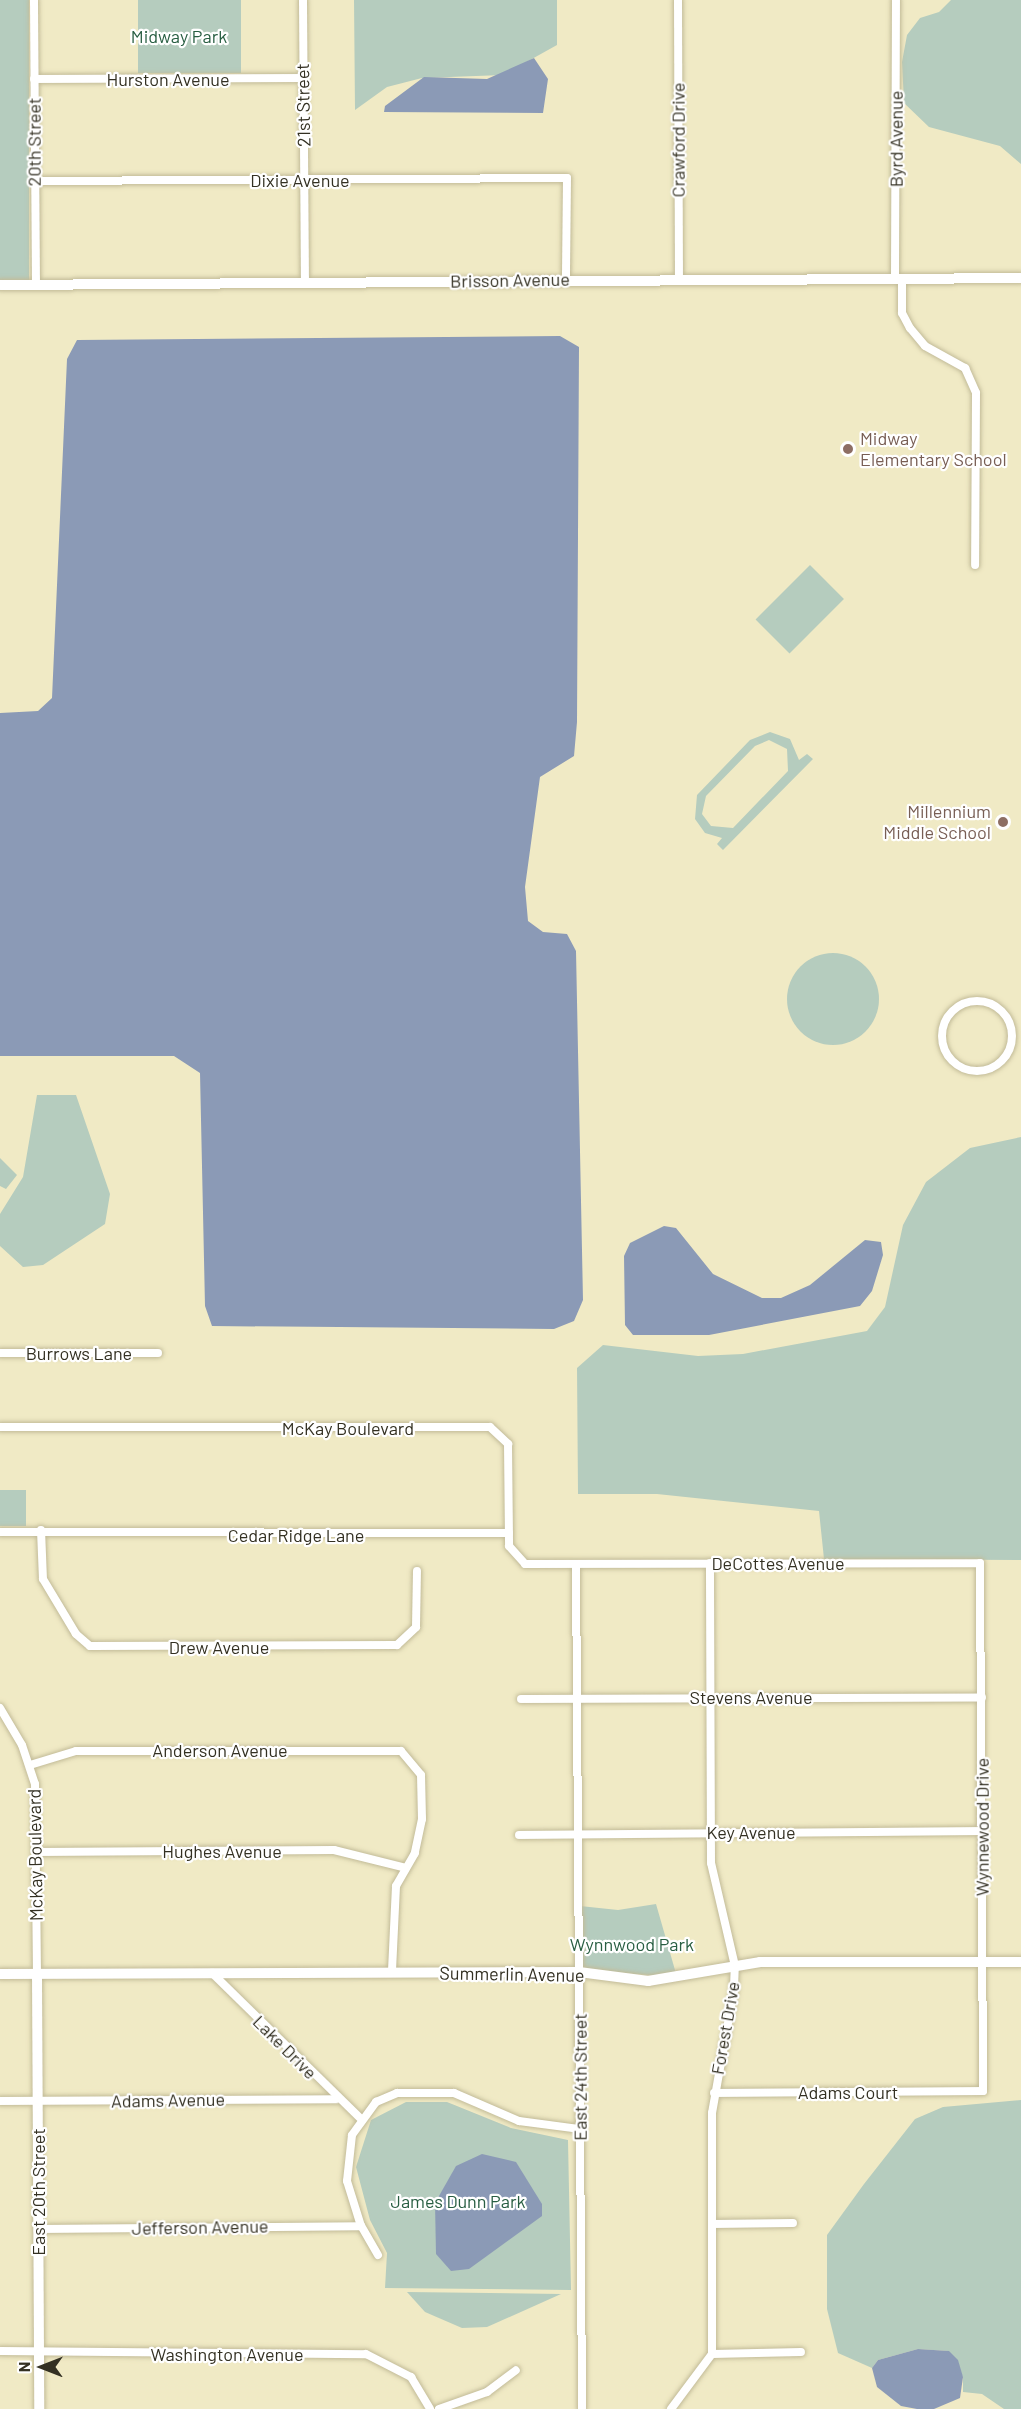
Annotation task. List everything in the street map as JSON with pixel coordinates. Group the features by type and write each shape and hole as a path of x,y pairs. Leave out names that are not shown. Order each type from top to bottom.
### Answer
{"street":[{"name":"20th Street","path":"34,0 36,284"},
{"name":"21st Street","path":"303,0 304,282"},
{"name":"Crawford Drive","path":"678,0 679,279"},
{"name":"Byrd Avenue","path":"896,0 898,278 902,313 924,346 965,368 976,393 975,565"},
{"name":"Hurston Avenue","path":"34,79 302,78"},
{"name":"Dixie Avenue","path":"34,181 567,178 566,280"},
{"name":"Brisson Avenue","path":"0,285 1021,278"},
{"path":"976,1000 1001,1010 1017,1034 1002,1060 977,1071 952,1061 941,1036 951,1011 976,1000"},
{"name":"Burrows Lane","path":"0,1353 158,1353"},
{"name":"McKay Boulevard","path":"0,1427 490,1427 508,1444 509,1533 517,1561 576,1565"},
{"name":"Drew Avenue","path":"41,1530 43,1579 76,1634 90,1646 397,1645 416,1627 417,1571"},
{"name":"Cedar Ridge Lane","path":"0,1532 84,1531 159,1536 509,1533"},
{"name":"Forest Drive","path":"711,1563 711,1863 735,1966 714,2093 712,2354"},
{"name":"DeCottes Avenue","path":"576,1565 980,1563"},
{"name":"Wynnewood Drive","path":"980,1563 983,2091"},
{"name":"East 24th Street","path":"576,1565 582,2409"},
{"name":"Stevens Avenue","path":"521,1699 982,1697"},
{"name":"McKay Boulevard","path":"0,1708 30,1765 36,1852 37,1974"},
{"name":"Anderson Avenue","path":"30,1765 89,1750 390,1749 411,1757 421,1775 422,1819 416,1853 406,1868"},
{"name":"Key Avenue","path":"519,1835 982,1831"},
{"name":"Hughes Avenue","path":"36,1852 334,1850 406,1868"},
{"path":"392,1972 393,1906 406,1868"},
{"name":"Summerlin Avenue","path":"0,1974 579,1972 669,1980 735,1966 1021,1962"},
{"name":"Lake Drive","path":"212,1973 336,2099 360,2118"},
{"name":"East 20th Street","path":"37,1974 39,2409"},
{"path":"378,2255 361,2226 347,2181 347,2159 360,2118 376,2102 397,2093 432,2090 454,2093 519,2121 580,2129"},
{"name":"Adams Court","path":"714,2093 983,2091"},
{"name":"Adams Avenue","path":"0,2101 336,2099"},
{"path":"712,2224 793,2223"},
{"name":"Jefferson Avenue","path":"39,2229 361,2226"},
{"name":"Washington Avenue","path":"0,2351 39,2354 366,2354 411,2377 430,2409"},
{"path":"671,2409 712,2354 801,2352"},
{"path":"439,2409 487,2392 516,2370"}],"green space":[{"path":"0,0 29,0 29,280 0,280"},
{"name":"Midway Park","path":"138,0 241,0 241,73 138,73"},
{"path":"354,0 557,0 557,45 503,75 422,78 387,87 355,110"},
{"path":"951,0 1021,0 1021,164 1000,146 929,127 904,103 902,62 907,35 920,18 939,12"},
{"path":"810,565 844,599 789,653 756,619"},
{"path":"770,732 790,739 799,760 807,754 813,759 723,850 717,844 722,838 705,833 695,819 697,795 750,740","holes":["769,740 787,749 788,771 733,828 711,826 702,814 706,796 755,746"]},
{"path":"824,953 842,953 859,960 872,973 879,990 879,1008 872,1025 859,1038 842,1045 824,1045 807,1038 794,1025 787,1008 787,990 794,973 807,960"},
{"path":"37,1095 76,1095 110,1194 105,1224 43,1265 23,1267 0,1246 0,1214 23,1177"},
{"path":"1021,1137 1021,1560 824,1559 819,1511 657,1494 578,1494 577,1368 603,1345 698,1356 743,1354 867,1331 885,1307 903,1225 926,1182 970,1148"},
{"path":"0,1158 17,1175 6,1189 0,1186"},
{"path":"0,1490 26,1490 26,1526 0,1526"},
{"name":"Wynnwood Park","path":"656,1904 677,1977 580,1970 580,1906 618,1910"},
{"path":"1021,2100 1021,2409 1004,2409 982,2394 963,2392 963,2377 948,2351 918,2349 878,2360 872,2368 838,2353 827,2309 827,2235 915,2119 943,2107"},
{"name":"James Dunn Park","path":"406,2102 447,2102 511,2128 568,2140 571,2290 385,2288 387,2253 370,2220 356,2167 371,2120"},
{"path":"407,2292 561,2294 487,2327 462,2328 425,2312"}],"water":[{"path":"534,58 548,79 543,113 384,112 385,106 424,77 487,79"},
{"path":"560,336 579,347 577,722 574,756 540,777 525,887 528,921 543,932 567,934 576,951 583,1300 574,1321 554,1329 212,1326 205,1306 200,1073 174,1056 0,1056 0,713 38,711 52,698 67,359 77,340"},
{"path":"664,1226 676,1228 713,1274 762,1298 781,1298 810,1285 865,1240 881,1242 883,1255 872,1291 860,1306 709,1335 633,1335 625,1325 624,1256 630,1243"},
{"path":"482,2154 516,2162 542,2204 542,2216 469,2269 451,2271 436,2254 435,2203 456,2166"},
{"path":"918,2349 949,2351 958,2360 963,2377 960,2398 934,2409 917,2409 901,2406 877,2387 872,2368 878,2360"}],"place":[{"name":"Midway Elementary School","path":"848,449"},
{"name":"Millennium Middle School","path":"1003,822"}]}
